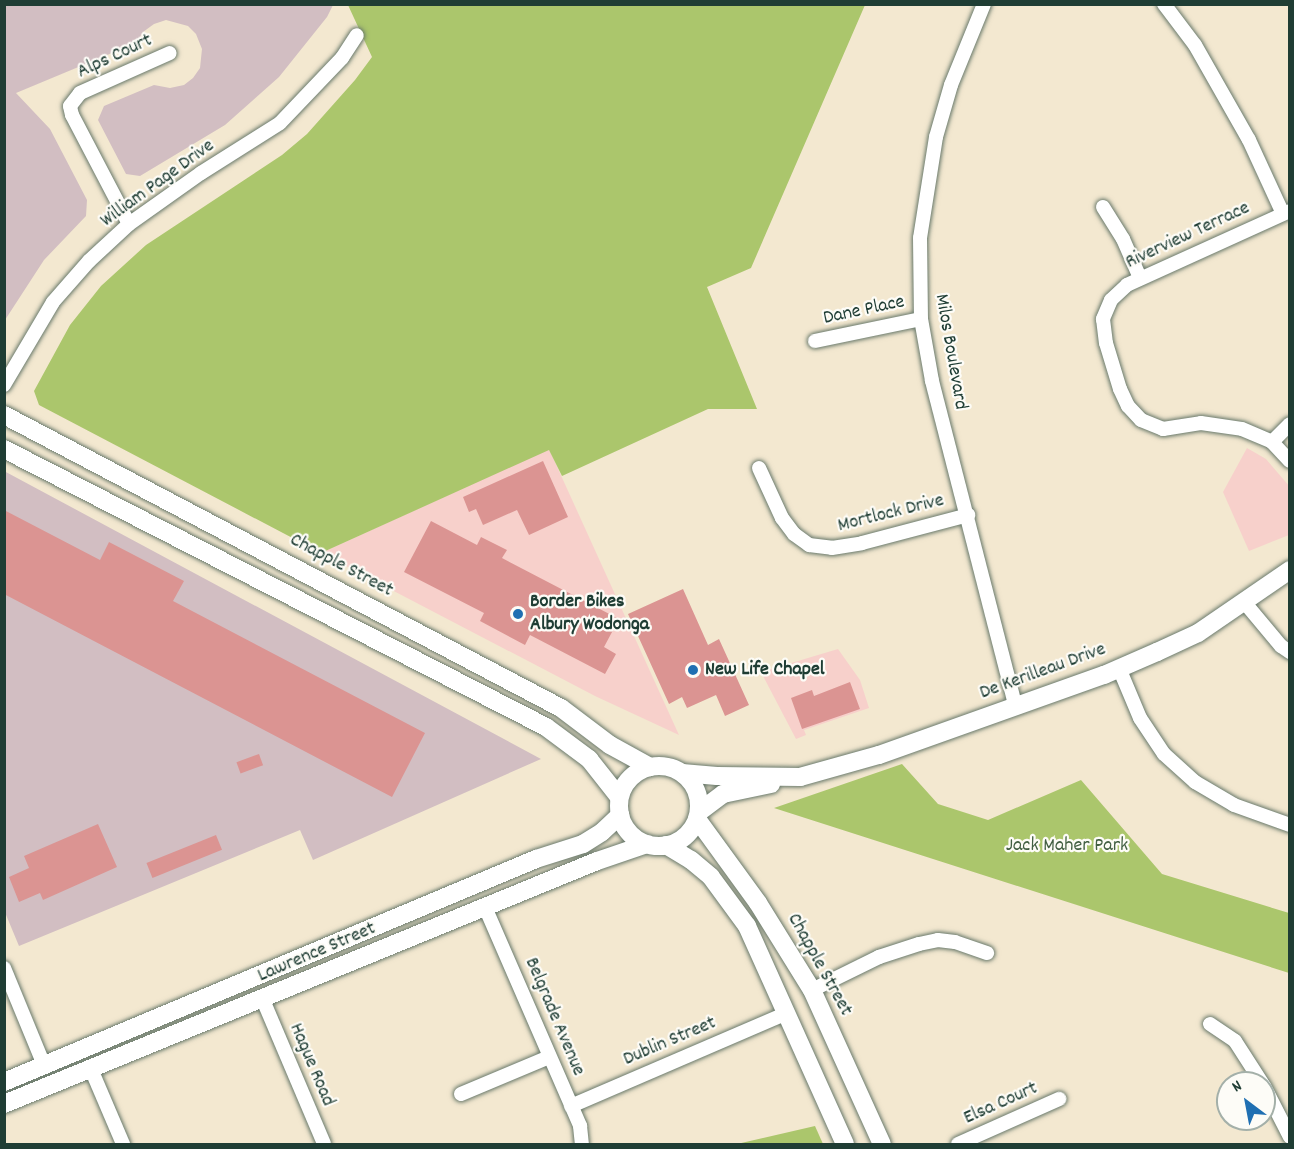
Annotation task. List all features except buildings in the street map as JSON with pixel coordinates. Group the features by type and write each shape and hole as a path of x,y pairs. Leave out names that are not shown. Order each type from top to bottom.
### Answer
{"street":[{"name":"Milos Boulevard","path":"984,4 951,85 936,137 920,238 921,319 932,381 1016,707"},
{"path":"1164,4 1178,20 1210,71 1249,140 1286,213"},
{"name":"William Page Drive","path":"4,385 53,302 89,261 129,224 201,173 280,123 342,58 357,35"},
{"name":"Alps Court","path":"129,224 72,115 70,106 80,93 170,52"},
{"path":"1103,207 1123,239 1140,278"},
{"name":"Riverview Terrace","path":"1286,213 1140,278 1117,293 1103,319 1106,343 1120,389 1134,414 1150,425 1163,429 1212,424 1242,429 1272,442 1290,461"},
{"name":"Dane Place","path":"815,341 921,319"},
{"name":"Chapple Street","path":"4,415 561,708 610,745 650,767"},
{"path":"1272,442 1290,424"},
{"path":"4,449 546,727 589,759 619,806 630,833 647,844 666,845 685,836 698,815 697,793 682,773 661,766 650,767 628,780 619,806"},
{"name":"Mortlock Drive","path":"759,468 782,518 794,534 809,545 832,548 862,543 968,515"},
{"name":"De Kerilleau Drive","path":"682,773 794,777 818,773 879,755 1119,668 1198,633 1245,603 1290,570"},
{"path":"1245,603 1281,646 1290,652"},
{"path":"1119,668 1140,718 1164,754 1195,782 1234,805 1290,825"},
{"name":"De Kerilleau Drive","path":"698,815 723,794 779,783 794,777"},
{"name":"Lawrence Street","path":"4,1082 536,859 583,843 602,832 619,806"},
{"name":"Chapple Street","path":"698,815 758,903 812,990 882,1144"},
{"name":"Lawrence Street","path":"4,1104 263,1000 621,851 647,844"},
{"path":"666,845 703,869 730,900 747,926 845,1144"},
{"path":"475,886 485,907"},
{"name":"Belgrade Avenue","path":"485,907 580,1126 582,1144"},
{"path":"812,990 879,957 919,944 938,940 955,942 987,953"},
{"path":"4,968 52,1085"},
{"name":"Hague Road","path":"263,1000 324,1144"},
{"name":"Dublin Street","path":"571,1106 785,1014"},
{"path":"1210,1024 1235,1041 1254,1071"},
{"path":"83,1049 123,1144"},
{"path":"461,1094 549,1057"},
{"name":"Elsa Court","path":"958,1144 1059,1099"},
{"path":"1276,1110 1290,1137"}],"shaded area":[{"path":"5,4 333,5 327,17 279,77 225,125 140,176 126,174 98,120 104,106 154,85 170,88 184,85 193,78 200,68 202,49 196,34 188,26 166,20 154,24 143,32 136,43 16,93 50,129 87,200 86,216 44,260 5,320"},
{"path":"1247,448 1266,459 1290,487 1289,535 1249,551 1223,492"},
{"path":"549,449 679,735 595,696 321,553"},
{"path":"4,471 541,759 313,860 300,830 19,946 4,910"},
{"path":"838,649 860,680 869,708 804,730 806,735 796,739 761,672"}],"green space":[{"path":"348,5 865,5 751,268 707,287 757,409 708,409 562,476 549,450 321,553 39,405 34,391 70,325 101,286 146,245 282,155 307,134 355,80 372,57"},
{"name":"Jack Maher Park","path":"902,764 938,804 988,820 1081,780 1162,874 1289,913 1289,973 774,808"},
{"path":"815,1126 823,1144 737,1144"}],"place":[{"name":"Border Bikes Albury Wodonga","path":"518,614"},
{"name":"New Life Chapel","path":"693,670"}]}
